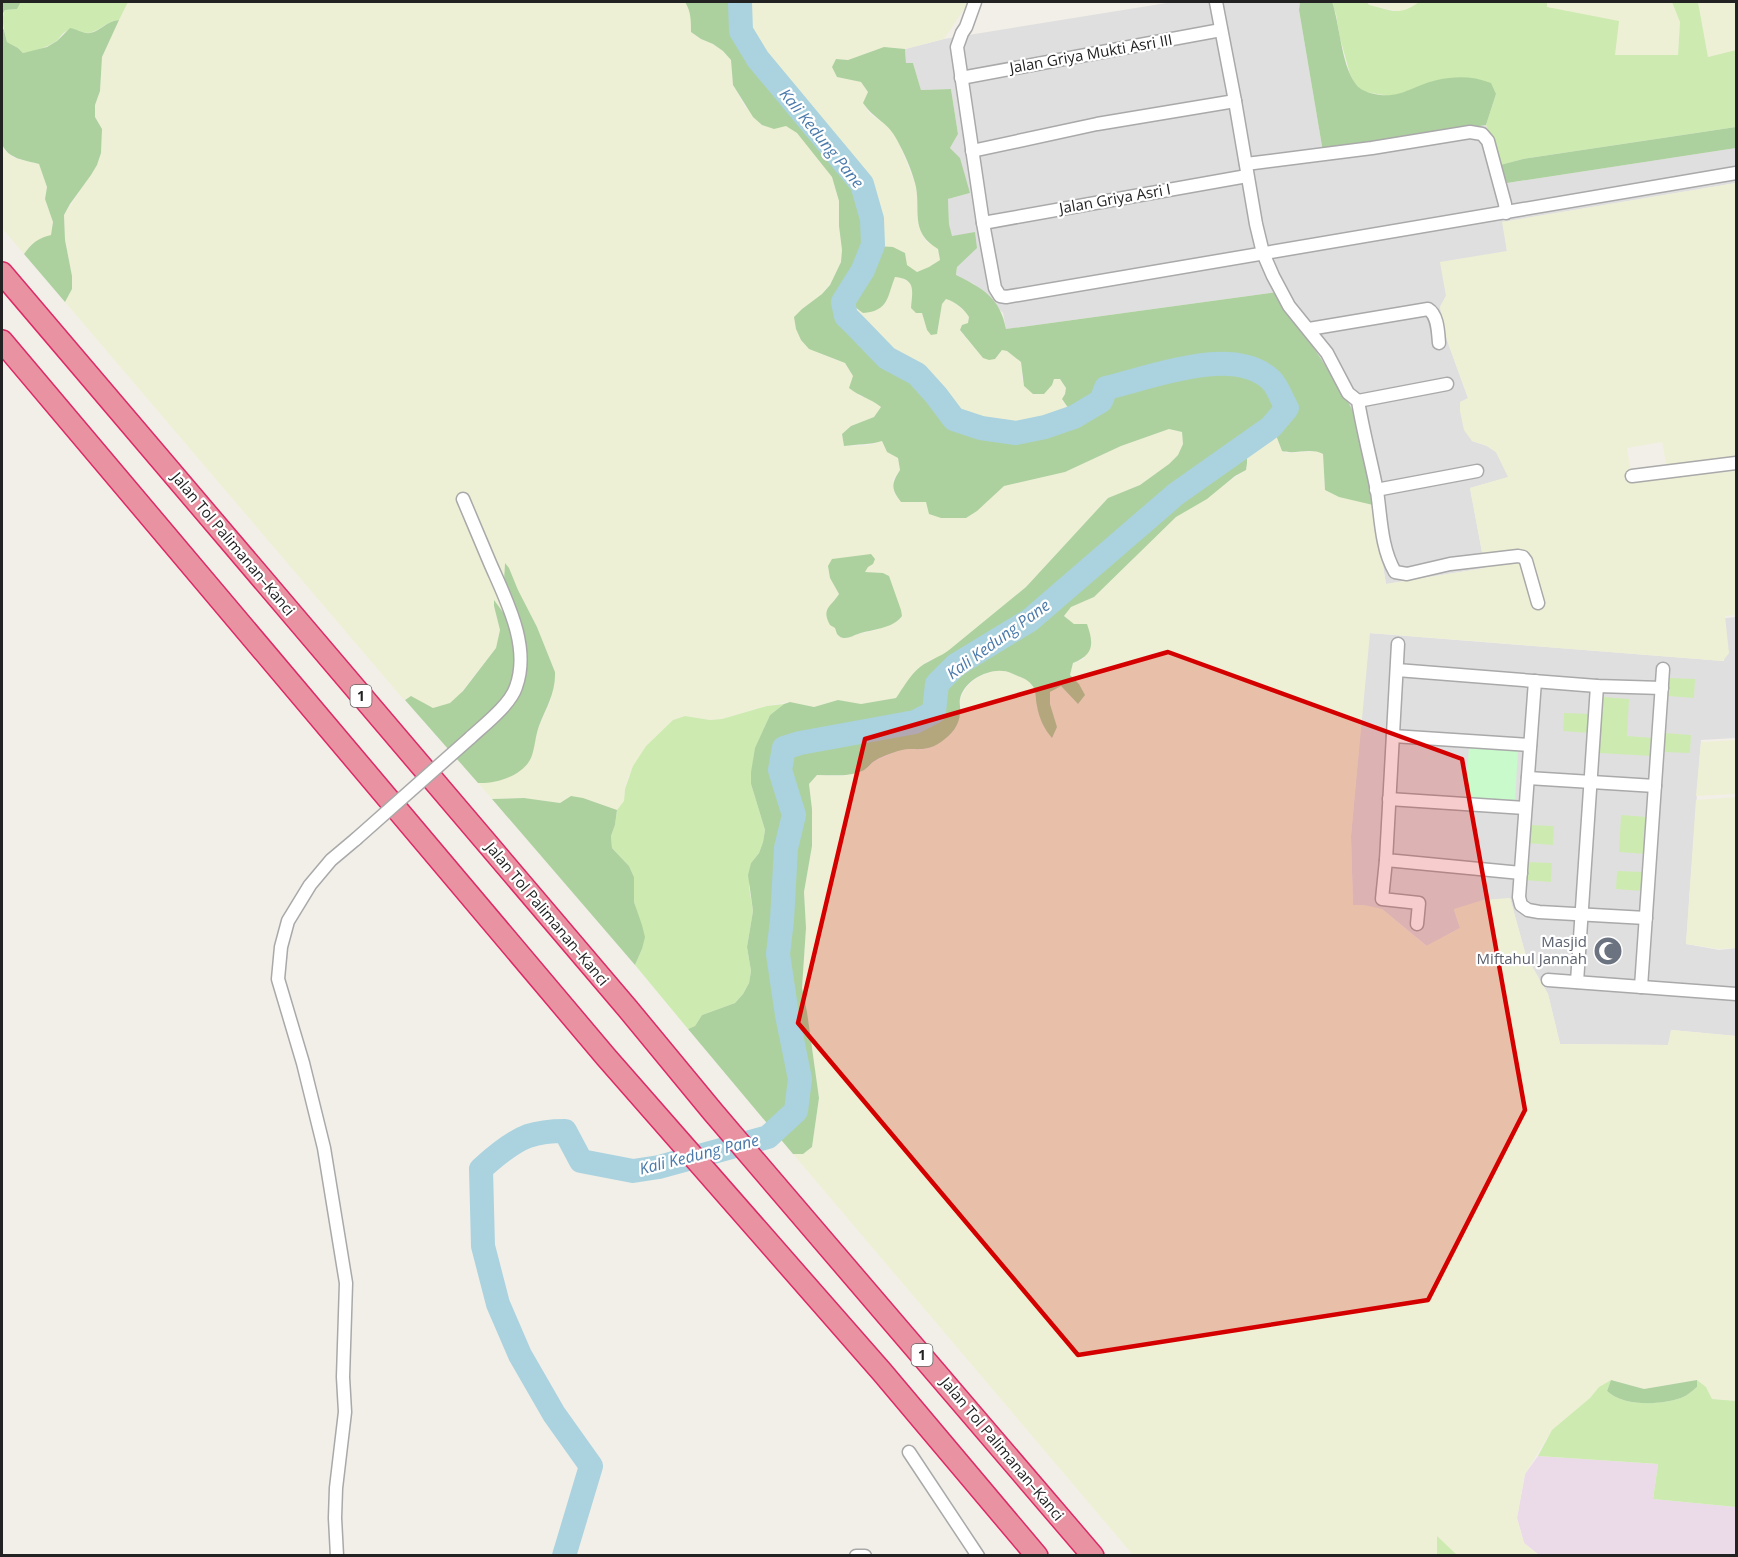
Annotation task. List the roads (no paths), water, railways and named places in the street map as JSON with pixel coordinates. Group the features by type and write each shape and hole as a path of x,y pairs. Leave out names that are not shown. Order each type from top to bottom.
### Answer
{"highway":[{"name":"Jalan Tol Palimanan–Kanci","path":"2,273 1093,1556"},
{"path":"2,341 598,1047 882,1372 1037,1556"}],"street":[{"path":"975,2 957,47 983,223 995,288 1000,296 1006,297 1737,173"},
{"path":"1216,2 1263,253 1289,306 1327,353 1343,387 1358,400 1386,553 1395,572 1407,574 1450,564 1523,557 1538,603"},
{"name":"Jalan Griya Mukti Asri III","path":"961,78 1221,30"},
{"path":"972,151 1097,124 1235,101"},
{"name":"Jalan Griya Asri I","path":"983,223 1246,170 1470,132 1482,134 1488,141 1506,213"},
{"path":"1309,329 1428,309 1435,316 1439,343"},
{"path":"1358,400 1447,384"},
{"path":"1632,476 1737,463"},
{"path":"1376,490 1477,471"},
{"path":"337,1556 334,1518 345,1412 343,1377 346,1283 324,1148 303,1063 278,979 280,947 288,921 310,885 332,860 499,712 516,689 521,664 517,634 507,603 463,499"},
{"path":"1398,645 1382,899 1419,903 1417,924"},
{"path":"1641,987 1663,669"},
{"path":"1397,670 1598,686 1662,688"},
{"path":"1535,681 1519,897 1521,905 1528,910 1581,916 1646,918"},
{"path":"1576,982 1598,686"},
{"path":"1393,736 1530,745"},
{"path":"1528,778 1655,786"},
{"path":"1389,799 1525,808"},
{"path":"1386,860 1521,873"},
{"path":"1548,980 1737,994"},
{"path":"909,1452 978,1556"},
{"path":"856,1556 865,1556"}],"waterway":[{"name":"Kali Kedung Pane","path":"564,1556 591,1466 554,1414 520,1355 498,1304 483,1246 481,1169 503,1151 528,1136 560,1131 565,1131 581,1161 633,1171 659,1167 768,1137 796,1111 800,1079 778,954 786,848 794,815 780,770 784,748 915,722 934,712 937,684 956,665 1030,620 1176,494 1271,427 1287,408 1271,380 1255,370 1235,365 1214,364 1168,372 1106,388 1101,401 1074,417 1045,427 1016,433 981,428 954,419 917,374 887,358 846,316 843,302 863,270 873,245 872,219 862,184 758,59 741,31 740,2"}],"place":[{"name":"Masjid Miftahul Jannah","path":"1608,951"}]}
